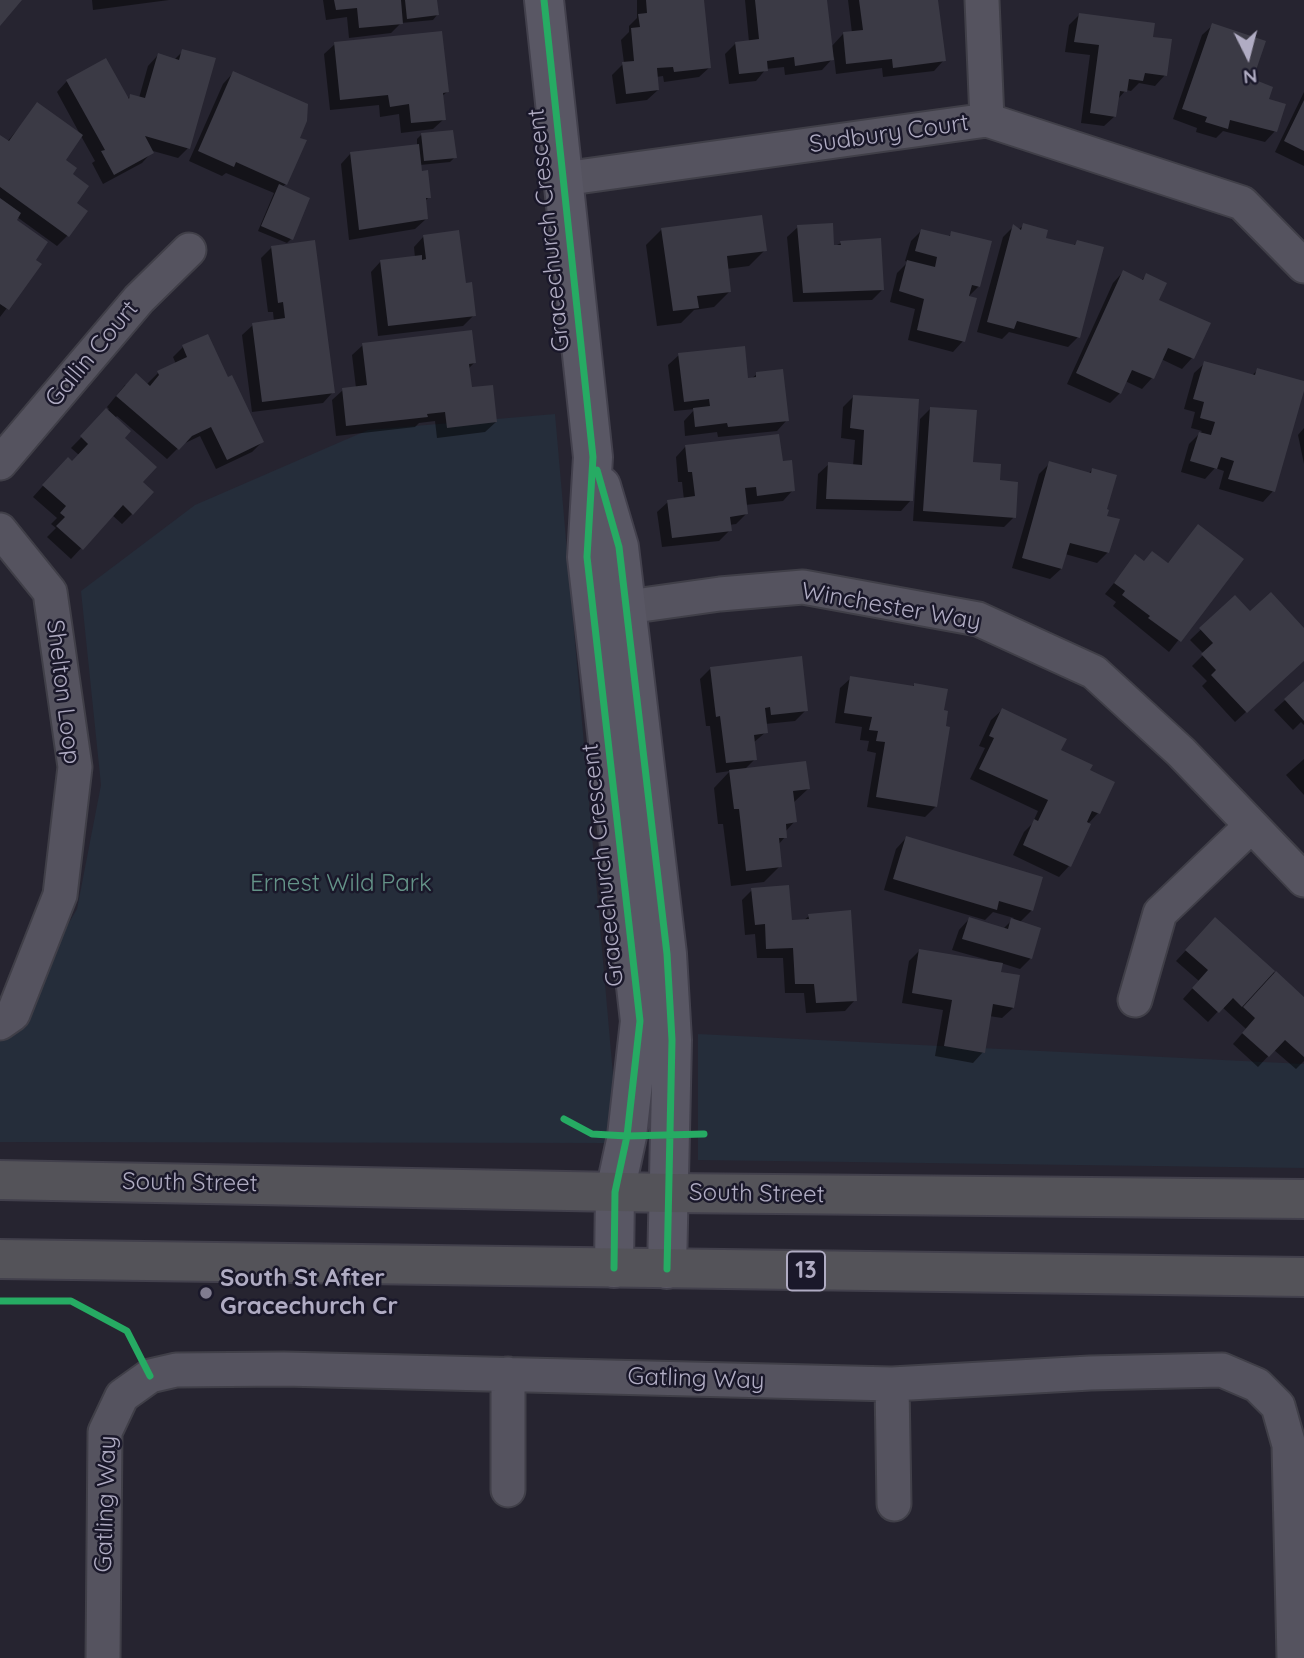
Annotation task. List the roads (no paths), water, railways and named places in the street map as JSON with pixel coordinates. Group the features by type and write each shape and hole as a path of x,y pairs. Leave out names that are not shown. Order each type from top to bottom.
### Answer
{"highway":[{"name":"South Street","path":"0,1180 670,1193 1304,1199"},
{"name":"13","path":"0,1259 1304,1277"}],"street":[{"name":"Gracechurch Crescent","path":"544,0 593,457 620,547 610,609 640,1021 627,1136 615,1192 614,1268"},
{"path":"982,0 987,120"},
{"name":"Sudbury Court","path":"563,179 987,120 1242,203 1304,266"},
{"name":"Gallin Court","path":"0,463 139,299 189,250"},
{"name":"Shelton Loop","path":"0,530 50,592 75,767 60,895 13,1014 0,1023"},
{"name":"Winchester Way","path":"610,609 720,594 803,587 978,619 1094,672 1181,752 1304,880"},
{"name":"Gracechurch Crescent","path":"610,609 667,954 672,1040 667,1269"},
{"path":"1135,1000 1160,913 1251,826"},
{"name":"Gatling Way","path":"103,1658 104,1432 122,1396 150,1376 176,1370 284,1368 892,1384 1090,1373 1222,1370 1257,1385 1278,1406 1289,1445 1294,1658"},
{"path":"508,1374 508,1490"},
{"path":"892,1384 894,1504"}],"place":[{"name":"South St After Gracechurch Cr","path":"206,1293"}],"park label":[{"name":"Ernest Wild Park","path":"341,884"}]}
